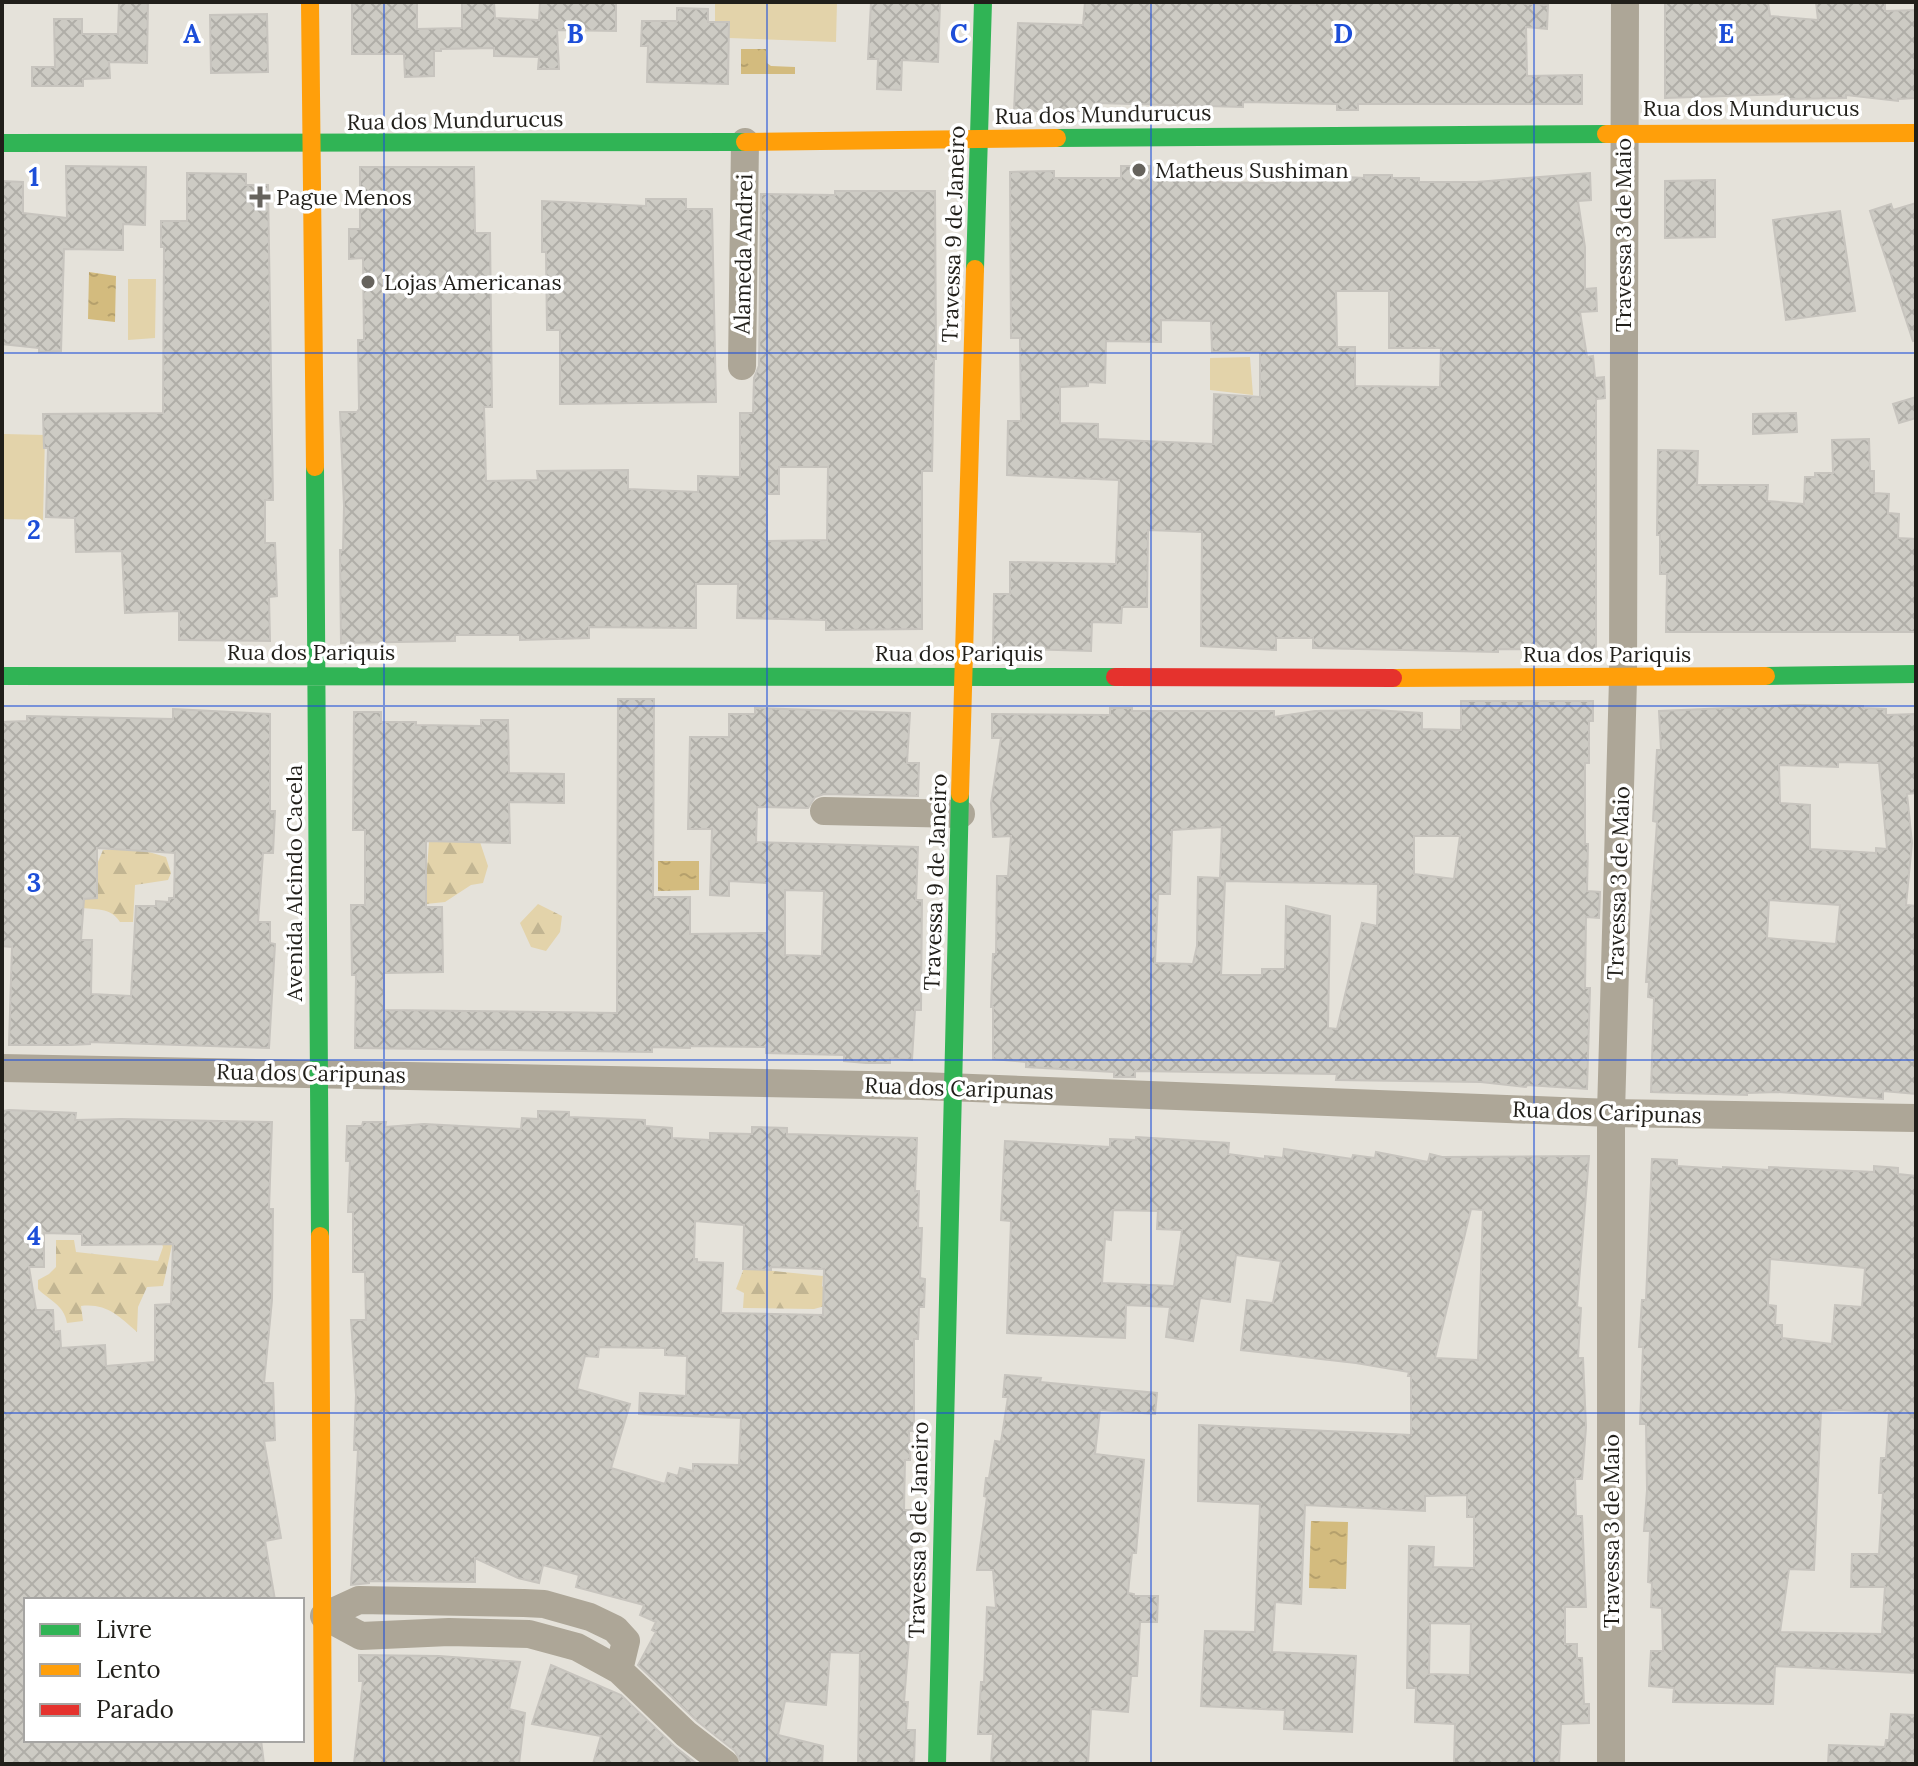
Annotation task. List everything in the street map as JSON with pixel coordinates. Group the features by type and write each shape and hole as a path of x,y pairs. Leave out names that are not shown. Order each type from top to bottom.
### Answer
{"street":[{"name":"Avenida Alcindo Cacela","path":"310,2 323,1764"},
{"name":"Travessa 9 de Janeiro","path":"937,1764 983,2"},
{"name":"Travessa 3 de Maio","path":"1611,1764 1611,1113 1623,679 1622,132 1625,2"},
{"name":"Rua dos Mundurucus","path":"2,143 311,146 1622,132 1916,133"},
{"name":"Alameda Andrei","path":"742,366 745,142"},
{"name":"Rua dos Pariquis","path":"2,676 1623,679 1916,674"},
{"path":"824,811 961,814"},
{"name":"Rua dos Caripunas","path":"2,1068 953,1088 1611,1113 1916,1118"},
{"path":"324,1616 359,1600 544,1604 590,1617 620,1632 626,1641 619,1670 686,1734 725,1764"}],"green space":[{"path":"636,2 837,2 836,42 729,38 729,23 715,22 715,3"},
{"path":"128,279 156,279 155,338 128,340"},
{"path":"1250,357 1253,395 1210,390 1210,358"},
{"path":"4,434 45,435 43,520 3,519"},
{"path":"429,842 480,842 488,866 483,883 471,885 445,902 426,904 419,894 426,882"},
{"path":"135,848 166,857 171,873 168,880 135,885 133,922 120,922 107,911 79,907 103,850"},
{"path":"538,904 562,916 560,932 546,951 531,947 520,923"},
{"path":"56,1240 74,1240 76,1252 158,1261 162,1244 172,1245 163,1286 147,1287 138,1307 137,1332 118,1316 98,1307 81,1306 83,1321 67,1323 60,1307 38,1289 38,1280 56,1267"},
{"path":"744,1268 823,1276 822,1286 828,1291 825,1306 814,1309 743,1308 744,1293 736,1289"}],"water":[{"path":"741,49 766,49 767,63 771,66 795,67 795,74 741,74"},
{"path":"89,272 116,276 115,322 88,319"},
{"path":"658,861 699,861 699,890 658,891"},
{"path":"1311,1521 1348,1522 1346,1589 1309,1588"}],"building":[{"path":"119,2 148,2 147,63 109,62 110,78 83,79 83,86 32,86 32,67 55,67 54,19 82,19 82,34 118,34"},
{"path":"352,2 417,2 417,29 462,28 462,2 494,2 495,18 539,20 540,2 616,2 616,31 557,30 559,69 538,69 539,57 494,56 494,48 441,49 434,51 434,76 405,77 404,54 352,54"},
{"path":"871,2 940,2 938,62 902,60 901,90 877,89 878,59 868,59"},
{"path":"1085,2 1315,5 1315,2 1499,2 1548,5 1547,29 1526,27 1527,76 1582,75 1582,104 1358,104 1358,110 1337,110 1337,104 1243,102 1243,107 1096,103 1096,111 1014,111 1018,23 1083,25"},
{"path":"1665,2 1768,2 1770,16 1818,20 1816,2 1885,2 1885,11 1916,10 1916,98 1898,101 1846,95 1846,98 1786,99 1785,94 1665,98"},
{"path":"677,8 708,9 708,22 729,22 728,84 647,82 648,46 641,46 642,21 677,21"},
{"path":"267,14 268,72 211,73 210,15"},
{"path":"66,166 146,167 145,225 123,224 123,250 64,249 61,351 39,352 39,348 2,344 2,181 23,182 23,213 67,218"},
{"path":"1121,166 1150,166 1150,179 1277,183 1277,178 1347,180 1347,177 1364,178 1364,175 1419,178 1419,182 1476,182 1590,173 1591,200 1578,201 1585,247 1585,289 1596,288 1597,311 1580,312 1587,357 1593,356 1595,378 1604,377 1605,398 1596,399 1596,650 1498,649 1498,652 1313,648 1313,638 1276,638 1276,650 1201,646 1202,532 1148,530 1147,607 1122,607 1121,623 1092,622 1091,651 993,648 994,594 1010,594 1010,562 1116,564 1119,480 1007,475 1008,421 1021,421 1020,338 1011,338 1010,172 1054,171 1054,178 1121,178","holes":["1336,291 1389,291 1389,348 1441,348 1440,387 1355,386 1355,347 1337,347","1161,320 1211,321 1212,352 1260,352 1260,397 1214,394 1213,444 1098,439 1098,424 1060,423 1060,387 1088,386 1088,382 1105,383 1106,341 1161,342"]},
{"path":"360,167 474,167 475,233 490,233 492,407 484,407 486,481 538,480 537,471 628,470 628,489 698,492 698,476 740,477 740,413 753,413 754,378 759,366 761,194 935,191 936,359 932,471 922,471 922,629 826,630 826,620 737,618 738,584 696,584 696,628 589,627 589,638 520,640 520,635 455,635 455,641 341,643 340,550 343,550 344,506 340,412 357,412 359,409 358,340 364,340 363,258 349,259 349,229 360,229","holes":["779,467 828,467 827,540 767,541 767,494 779,494"]},
{"path":"187,173 246,174 246,185 268,185 273,500 265,500 265,543 275,543 277,596 269,597 270,641 179,640 179,611 125,613 122,551 76,552 75,518 46,517 48,448 44,448 43,414 163,413 164,247 161,247 161,221 187,221"},
{"path":"1715,180 1715,237 1665,238 1665,181"},
{"path":"646,199 686,199 686,209 712,209 716,402 560,404 560,330 547,330 542,201 646,206"},
{"path":"1916,203 1916,340 1913,341 1870,211 1891,204 1893,210"},
{"path":"1840,211 1855,311 1786,320 1773,220"},
{"path":"1916,397 1916,418 1899,423 1893,404"},
{"path":"1796,413 1797,432 1753,434 1753,414"},
{"path":"1869,439 1874,493 1889,494 1888,513 1899,514 1898,538 1916,539 1916,632 1666,632 1667,574 1660,574 1660,535 1657,535 1658,450 1698,451 1697,485 1768,485 1767,501 1804,504 1805,477 1815,477 1815,473 1833,473 1832,440"},
{"path":"618,699 654,699 653,897 690,897 690,934 767,933 767,883 729,881 729,896 710,895 712,829 688,829 690,737 729,737 729,714 755,714 755,708 910,713 907,763 919,763 918,796 824,794 815,797 808,808 757,807 756,842 918,847 916,900 922,900 921,1010 915,1010 912,1060 890,1058 890,1063 866,1063 844,1061 844,1055 766,1053 766,1047 652,1047 652,1052 355,1048 356,975 352,975 351,905 365,905 365,830 353,830 354,712 381,712 381,722 416,722 416,725 481,726 481,720 508,720 509,773 564,774 564,803 509,802 510,843 426,841 426,907 442,907 443,972 384,973 384,1010 617,1013","holes":["785,890 824,891 822,956 785,955"]},
{"path":"1461,701 1593,701 1593,721 1589,721 1589,763 1585,763 1585,844 1588,844 1587,891 1600,892 1599,918 1586,917 1585,988 1590,988 1587,1089 1481,1082 1336,1080 1337,1074 1135,1071 1135,1077 1114,1077 1114,1072 1026,1067 1026,1062 993,1059 991,1007 993,954 996,954 997,876 1008,876 1011,836 993,837 991,803 1001,738 992,738 992,714 1110,715 1110,708 1132,708 1132,711 1274,711 1274,717 1315,711 1374,710 1422,713 1422,729 1461,730","holes":["1222,827 1220,878 1198,877 1197,946 1193,964 1155,963 1158,894 1170,894 1172,830","1414,836 1460,836 1454,879 1414,874","1225,881 1378,884 1377,926 1362,923 1337,1029 1328,1028 1330,916 1286,906 1285,969 1262,969 1262,975 1221,975"]},
{"path":"1796,705 1863,706 1886,709 1886,715 1915,714 1916,793 1907,794 1912,843 1906,905 1916,906 1916,1094 1883,1091 1883,1099 1778,1092 1747,1095 1651,1092 1654,998 1648,997 1649,982 1646,982 1657,822 1653,821 1657,750 1661,750 1659,711","holes":["1838,762 1879,763 1887,849 1876,848 1876,853 1810,849 1810,805 1780,803 1779,765 1838,767","1769,900 1840,905 1836,944 1767,938"]},
{"path":"173,709 270,714 270,811 275,811 273,853 263,853 258,922 270,922 270,943 275,944 269,1048 90,1042 9,1045 12,947 2,946 2,722 27,721 27,716 173,719","holes":["97,848 175,853 174,898 169,898 169,902 156,901 156,906 136,906 131,996 91,994 92,940 81,940 84,899 97,898"]},
{"path":"2,1111 76,1113 75,1120 272,1122 269,1209 273,1209 272,1300 264,1383 273,1383 275,1440 264,1441 281,1538 265,1541 275,1598 24,1598 24,1742 261,1742 264,1764 2,1764","holes":["44,1233 82,1234 82,1245 173,1244 171,1304 155,1305 155,1362 106,1366 105,1345 61,1348 60,1331 54,1332 53,1310 36,1310 29,1267 44,1267"]},
{"path":"538,1111 569,1112 569,1117 645,1120 645,1126 672,1128 672,1138 710,1140 710,1133 752,1134 752,1127 787,1128 787,1134 917,1138 915,1191 919,1191 918,1228 922,1228 920,1278 925,1279 924,1307 919,1307 918,1339 914,1339 914,1431 909,1431 910,1460 905,1460 904,1510 913,1510 904,1702 908,1702 906,1730 915,1730 914,1764 858,1763 860,1653 830,1652 826,1705 785,1701 778,1735 823,1746 822,1764 742,1764 735,1751 697,1721 638,1665 656,1632 652,1630 656,1622 640,1615 644,1605 576,1587 579,1575 543,1565 539,1583 518,1578 475,1558 475,1582 369,1581 351,1585 358,1450 354,1450 356,1395 351,1320 366,1320 365,1272 353,1272 353,1212 348,1212 350,1161 346,1161 347,1126 386,1122 385,1127 424,1124 521,1129 522,1118 538,1119","holes":["695,1221 744,1225 743,1269 824,1269 823,1315 721,1313 723,1263 697,1262 694,1259","599,1347 665,1348 665,1355 687,1356 686,1396 640,1393 639,1414 741,1418 739,1465 693,1464 693,1471 680,1468 678,1476 668,1473 665,1484 611,1468 630,1404 577,1389 585,1356 598,1357"]},
{"path":"1136,1137 1229,1143 1228,1154 1265,1159 1265,1156 1283,1158 1284,1149 1352,1159 1353,1155 1375,1158 1376,1152 1428,1162 1430,1154 1442,1157 1589,1156 1577,1307 1581,1308 1578,1358 1583,1358 1586,1427 1582,1479 1575,1479 1576,1516 1582,1516 1586,1607 1565,1607 1565,1644 1577,1644 1577,1658 1582,1658 1584,1704 1589,1704 1589,1723 1561,1724 1559,1764 1454,1764 1455,1724 1415,1722 1416,1688 1407,1688 1409,1546 1434,1547 1433,1567 1474,1568 1474,1517 1467,1517 1467,1495 1425,1496 1425,1511 1305,1505 1301,1604 1275,1602 1272,1652 1356,1656 1352,1732 1284,1729 1285,1710 1201,1706 1205,1631 1255,1632 1260,1504 1198,1501 1199,1425 1411,1435 1411,1376 1408,1376 1409,1372 1356,1363 1241,1350 1247,1300 1273,1303 1281,1261 1236,1255 1230,1302 1200,1298 1193,1341 1166,1337 1170,1307 1126,1305 1125,1338 1007,1333 1011,1221 1001,1220 1005,1141 1110,1147 1110,1139 1136,1140","holes":["1471,1209 1483,1210 1478,1360 1435,1358","1113,1210 1158,1211 1157,1229 1182,1230 1174,1286 1102,1283 1105,1239 1111,1240","1430,1623 1471,1624 1470,1675 1429,1674"]},
{"path":"1652,1159 1677,1160 1677,1166 1723,1169 1769,1170 1769,1167 1874,1172 1874,1166 1898,1168 1898,1174 1916,1176 1916,1673 1775,1666 1773,1704 1673,1702 1674,1688 1649,1686 1651,1651 1663,1651 1662,1608 1651,1607 1652,1583 1648,1582 1650,1531 1644,1531 1646,1424 1640,1424 1643,1347 1639,1347 1642,1300 1646,1300","holes":["1770,1259 1865,1268 1862,1307 1835,1305 1832,1344 1782,1338 1782,1325 1775,1325 1776,1306 1768,1305","1821,1411 1889,1413 1886,1458 1881,1458 1879,1493 1883,1493 1879,1554 1852,1554 1851,1587 1885,1587 1882,1634 1780,1632 1789,1569 1814,1570"]},
{"path":"1005,1375 1041,1378 1040,1382 1157,1393 1155,1414 1100,1410 1095,1454 1144,1460 1136,1553 1132,1553 1128,1593 1158,1596 1157,1622 1140,1622 1137,1676 1131,1676 1128,1712 1091,1709 1088,1764 991,1764 993,1734 978,1734 987,1607 996,1608 993,1570 977,1570 987,1497 984,1496 986,1478 989,1478 995,1441 1001,1442 1008,1397 1003,1397"},
{"path":"359,1655 439,1656 520,1662 509,1709 525,1713 519,1764 354,1764 363,1681 359,1681"},
{"path":"551,1665 621,1695 697,1764 593,1764 601,1736 532,1724"},
{"path":"1891,1714 1916,1715 1916,1764 1828,1764 1829,1745 1885,1747 1886,1740 1889,1740"}],"traffic: fast":[{"path":"975,269 983,2"},
{"path":"1057,138 1606,134"},
{"path":"2,143 745,142"},
{"path":"315,467 320,1236"},
{"path":"1766,676 1916,674"},
{"path":"2,676 1115,677"},
{"path":"937,1764 960,794"}],"traffic: slow":[{"path":"310,2 315,467"},
{"path":"1606,134 1916,133"},
{"path":"745,142 1057,138"},
{"path":"960,794 975,269"},
{"path":"1393,678 1766,676"},
{"path":"320,1236 323,1764"}],"traffic: jam":[{"path":"1115,677 1393,678"}],"place":[{"name":"Matheus Sushiman","path":"1139,170"},
{"name":"Pague Menos","path":"260,197"},
{"name":"Lojas Americanas","path":"368,282"}]}
